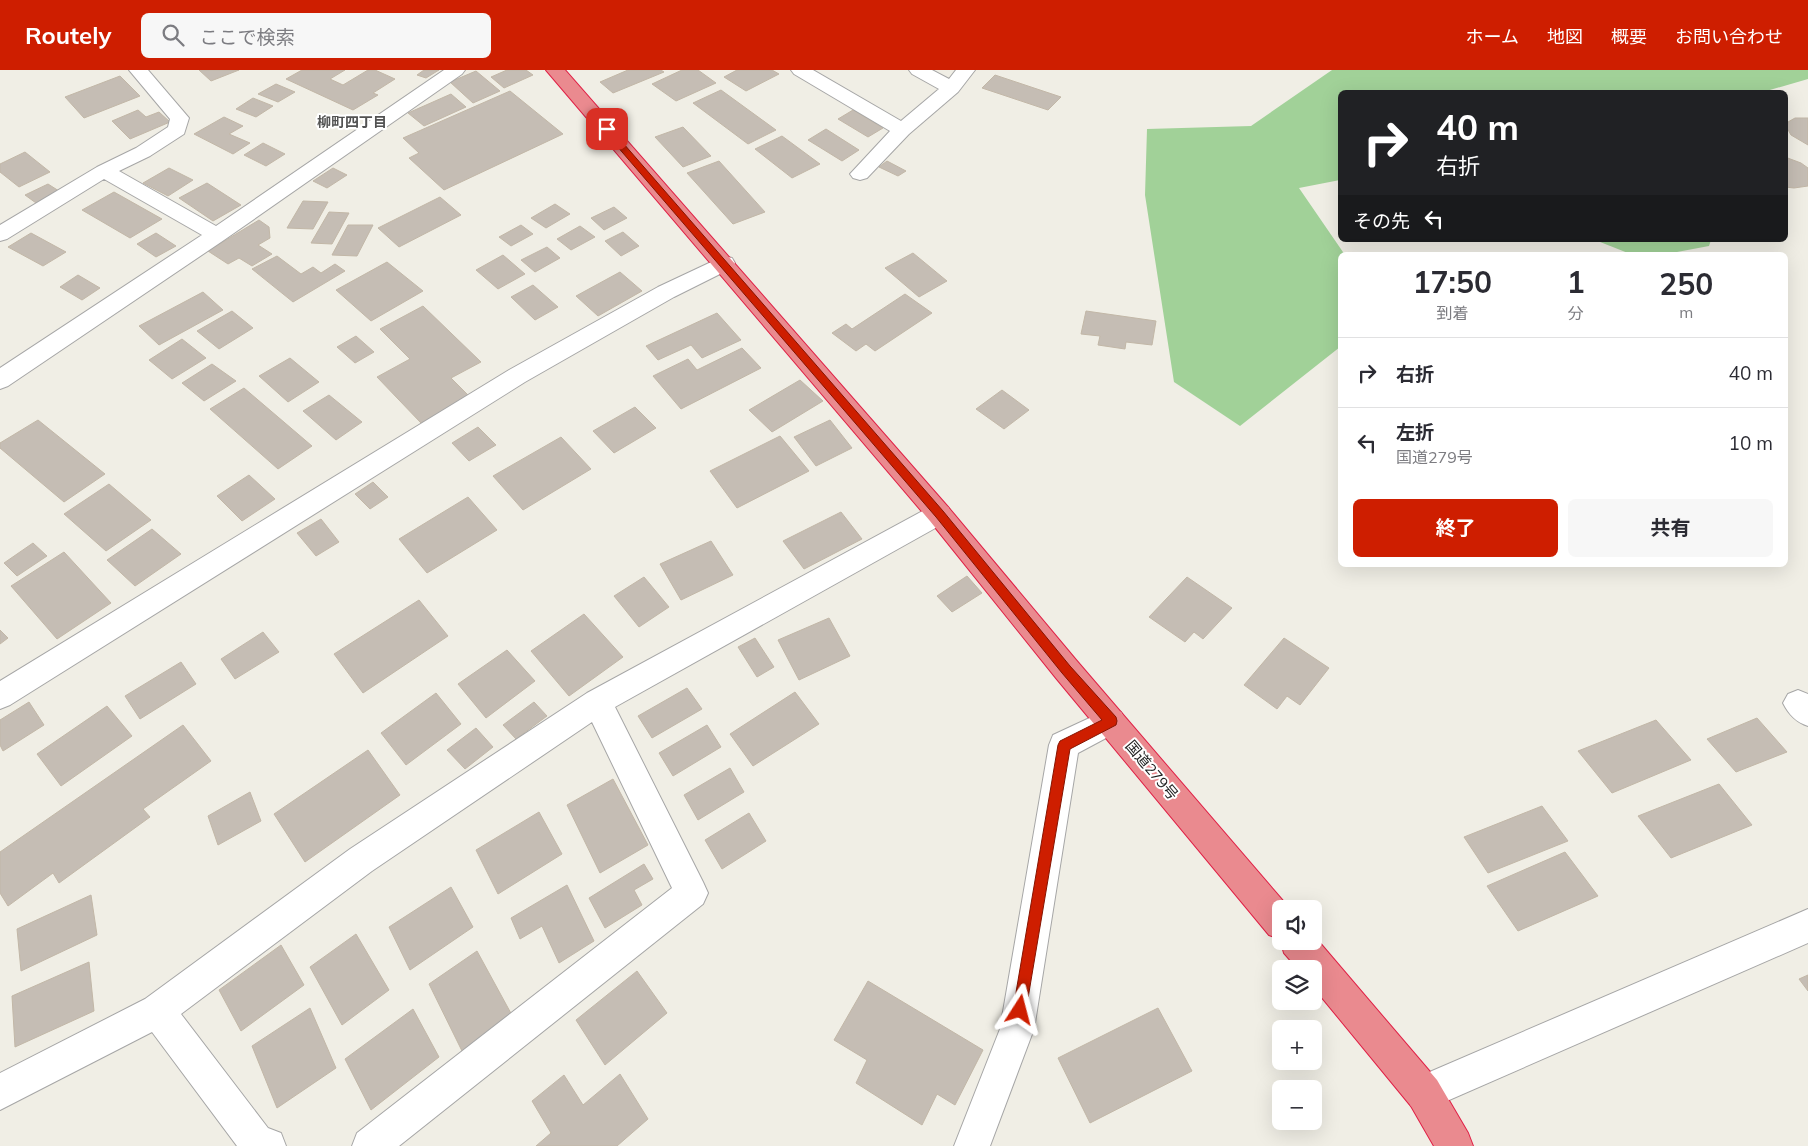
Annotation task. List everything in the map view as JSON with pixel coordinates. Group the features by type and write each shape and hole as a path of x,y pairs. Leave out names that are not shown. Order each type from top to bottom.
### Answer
{"highway":[{"name":"国道279号","path":"555,70 724,263 939,514 1066,669 1272,912"},
{"path":"1304,950 1424,1094 1455,1146"}],"street":[{"path":"0,234 104,171 143,152 177,130 180,118 138,70"},
{"path":"0,380 217,235 456,70"},
{"path":"800,70 902,130"},
{"path":"918,70 950,88"},
{"path":"860,174 902,130 950,88 966,70"},
{"path":"104,171 217,235"},
{"path":"0,696 517,376 666,292 724,263"},
{"path":"0,1092 157,1010 361,860 597,702 939,514"},
{"path":"370,1146 692,893 597,702"},
{"path":"972,1146 1017,1030 1064,745 1111,721"},
{"path":"1424,1094 1808,926"},
{"path":"157,1010 257,1144 268,1146"}],"green space":[{"path":"1332,70 1808,70 1808,79 1770,90 1338,90 1338,180 1299,188 1343,252 1338,252 1338,349 1240,426 1174,382 1145,195 1147,129 1251,126"},
{"path":"1600,242 1710,242 1709,246 1677,252 1625,252"}],"building":[{"path":"199,70 239,70 211,81"},
{"path":"302,70 345,70 330,79 343,85 368,70 375,70 395,79 373,93 378,95 353,110 286,79"},
{"path":"424,70 439,70 426,78 417,75"},
{"path":"507,70 526,70 533,75 504,88 491,77"},
{"path":"628,70 661,70 664,72 613,93 600,82"},
{"path":"682,70 698,70 716,83 676,101 652,84"},
{"path":"737,70 772,70 779,74 746,91 724,77"},
{"path":"476,71 500,91 473,103 450,82"},
{"path":"995,75 1061,97 1048,110 982,88"},
{"path":"120,76 140,96 84,118 65,97"},
{"path":"276,84 295,92 278,102 258,94"},
{"path":"721,90 776,130 748,144 693,103"},
{"path":"510,91 563,134 444,190 409,158 419,153 403,138"},
{"path":"451,94 466,107 424,126 408,113"},
{"path":"253,98 273,106 256,117 236,109"},
{"path":"138,110 146,117 159,112 170,122 130,139 112,121"},
{"path":"853,110 883,128 868,137 838,119"},
{"path":"224,117 243,126 229,134 250,143 233,154 194,134"},
{"path":"1795,118 1808,118 1808,145 1791,135 1788,130 1788,122"},
{"path":"683,127 711,156 683,167 655,137"},
{"path":"826,129 859,150 842,161 808,140"},
{"path":"782,136 820,164 792,178 755,149"},
{"path":"263,143 285,154 266,166 244,155"},
{"path":"25,152 50,172 19,187 0,172 0,164"},
{"path":"1788,158 1808,168 1808,186 1788,187"},
{"path":"719,161 765,212 733,224 687,173"},
{"path":"887,161 906,171 898,176 879,167"},
{"path":"169,168 193,180 168,196 143,183"},
{"path":"333,168 347,175 327,188 313,181"},
{"path":"207,183 241,205 213,221 179,198"},
{"path":"48,184 59,191 36,203 25,195"},
{"path":"114,192 162,219 130,238 82,210"},
{"path":"440,197 461,215 399,247 378,228"},
{"path":"303,201 328,202 313,229 287,228"},
{"path":"555,204 570,214 546,228 531,218"},
{"path":"614,207 627,218 604,230 591,218"},
{"path":"329,212 349,213 332,244 311,243"},
{"path":"259,220 269,227 270,238 258,245 272,254 252,266 239,258 228,264 208,251"},
{"path":"348,225 373,225 357,256 332,255"},
{"path":"521,225 533,234 511,246 499,237"},
{"path":"580,226 595,237 571,250 557,239"},
{"path":"623,232 639,246 621,256 605,241"},
{"path":"31,233 66,252 43,266 8,247"},
{"path":"156,233 176,246 156,257 137,244"},
{"path":"547,247 560,258 535,272 521,260"},
{"path":"913,253 947,281 919,297 885,268"},
{"path":"503,255 525,274 498,289 476,270"},
{"path":"277,256 301,274 313,267 321,273 335,264 345,271 293,302 252,269"},
{"path":"387,262 423,291 371,321 336,290"},
{"path":"620,272 642,291 598,316 576,296"},
{"path":"78,275 100,288 82,300 60,287"},
{"path":"533,285 558,307 535,320 511,297"},
{"path":"203,292 223,310 159,345 139,326"},
{"path":"905,294 932,313 875,351 866,344 856,351 832,333 846,324 852,329"},
{"path":"423,306 481,362 451,378 469,396 421,423 377,377 410,359 380,329"},
{"path":"232,311 253,328 219,349 197,331"},
{"path":"1086,311 1156,321 1152,345 1126,342 1125,349 1098,345 1100,336 1081,334"},
{"path":"717,313 741,340 702,358 691,345 658,360 646,346"},
{"path":"356,336 374,352 355,363 337,347"},
{"path":"182,339 206,358 172,379 149,360"},
{"path":"742,348 761,368 681,409 653,376 688,359 697,370"},
{"path":"290,358 319,382 288,402 259,376"},
{"path":"212,364 236,381 204,401 182,383"},
{"path":"800,380 823,401 772,432 749,410"},
{"path":"244,388 312,446 278,469 210,409"},
{"path":"1002,390 1029,410 1004,429 976,409"},
{"path":"329,395 362,422 336,440 303,411"},
{"path":"635,407 656,428 614,453 593,431"},
{"path":"38,420 105,474 64,502 0,448 0,443"},
{"path":"830,420 852,448 816,466 794,437"},
{"path":"478,427 496,445 469,461 452,443"},
{"path":"780,436 809,471 737,508 710,471"},
{"path":"561,437 591,469 523,510 493,476"},
{"path":"249,475 275,499 242,521 217,496"},
{"path":"373,482 388,497 370,509 355,494"},
{"path":"109,484 151,520 106,551 64,514"},
{"path":"468,497 497,530 427,573 399,539"},
{"path":"841,512 862,539 804,569 783,541"},
{"path":"321,519 339,542 316,556 297,533"},
{"path":"152,529 181,554 135,586 107,560"},
{"path":"711,541 733,575 681,600 660,564"},
{"path":"33,543 47,556 17,576 4,563"},
{"path":"64,552 111,603 57,639 11,586"},
{"path":"967,576 982,593 952,612 937,596"},
{"path":"644,577 669,607 639,627 614,596"},
{"path":"1187,577 1232,608 1203,639 1194,632 1185,642 1149,617"},
{"path":"419,600 448,636 363,693 334,654"},
{"path":"584,614 623,657 569,696 531,651"},
{"path":"829,618 850,656 799,680 778,640"},
{"path":"0,630 8,638 0,644"},
{"path":"263,632 279,652 235,679 221,659"},
{"path":"755,638 774,667 757,677 738,647"},
{"path":"1284,638 1329,668 1300,705 1287,696 1277,709 1244,685"},
{"path":"507,650 535,681 486,718 458,684"},
{"path":"181,662 196,684 140,719 125,696"},
{"path":"687,688 702,709 652,738 638,716"},
{"path":"795,692 819,724 753,766 730,734"},
{"path":"436,693 461,724 406,765 381,733"},
{"path":"29,702 44,725 3,751 0,745 0,720"},
{"path":"534,702 547,716 516,739 503,725"},
{"path":"107,706 132,736 61,786 37,754"},
{"path":"1757,718 1787,752 1736,772 1707,739"},
{"path":"1656,720 1691,760 1612,793 1578,751"},
{"path":"183,725 211,761 143,809 150,817 59,883 53,873 8,906 0,893 0,852"},
{"path":"707,725 721,747 673,776 659,753"},
{"path":"476,728 493,747 465,769 447,750"},
{"path":"368,750 400,795 305,862 274,814"},
{"path":"730,768 744,792 698,820 684,795"},
{"path":"613,779 648,845 600,873 567,805"},
{"path":"1719,784 1752,825 1671,858 1638,816"},
{"path":"250,792 261,821 218,845 208,816"},
{"path":"1542,806 1568,841 1488,873 1464,837"},
{"path":"539,812 562,854 498,894 476,850"},
{"path":"749,813 766,841 722,869 705,840"},
{"path":"1565,852 1598,896 1518,931 1487,886"},
{"path":"644,864 653,879 634,890 642,905 605,928 589,898"},
{"path":"567,885 594,941 559,963 542,926 520,939 511,918"},
{"path":"451,887 473,927 410,970 389,927"},
{"path":"91,895 97,935 21,971 17,929"},
{"path":"356,934 389,990 342,1025 310,967"},
{"path":"281,945 304,985 241,1031 219,990"},
{"path":"477,951 513,1017 463,1053 429,984"},
{"path":"89,962 94,1011 15,1047 12,996"},
{"path":"637,971 667,1013 605,1065 576,1020"},
{"path":"1808,975 1808,991 1799,979"},
{"path":"868,981 983,1050 955,1105 937,1094 922,1125 856,1083 867,1060 834,1040"},
{"path":"310,1008 336,1068 277,1108 252,1046"},
{"path":"1158,1008 1192,1071 1090,1123 1058,1058"},
{"path":"413,1009 439,1057 371,1110 345,1059"},
{"path":"620,1074 648,1119 617,1146 536,1146 551,1133 532,1101 564,1075 583,1105"}],"district":[{"name":"柳町四丁目","path":"352,122"}],"route":[{"path":"607,129 939,514 1111,721 1064,745 1020,1010"}]}
